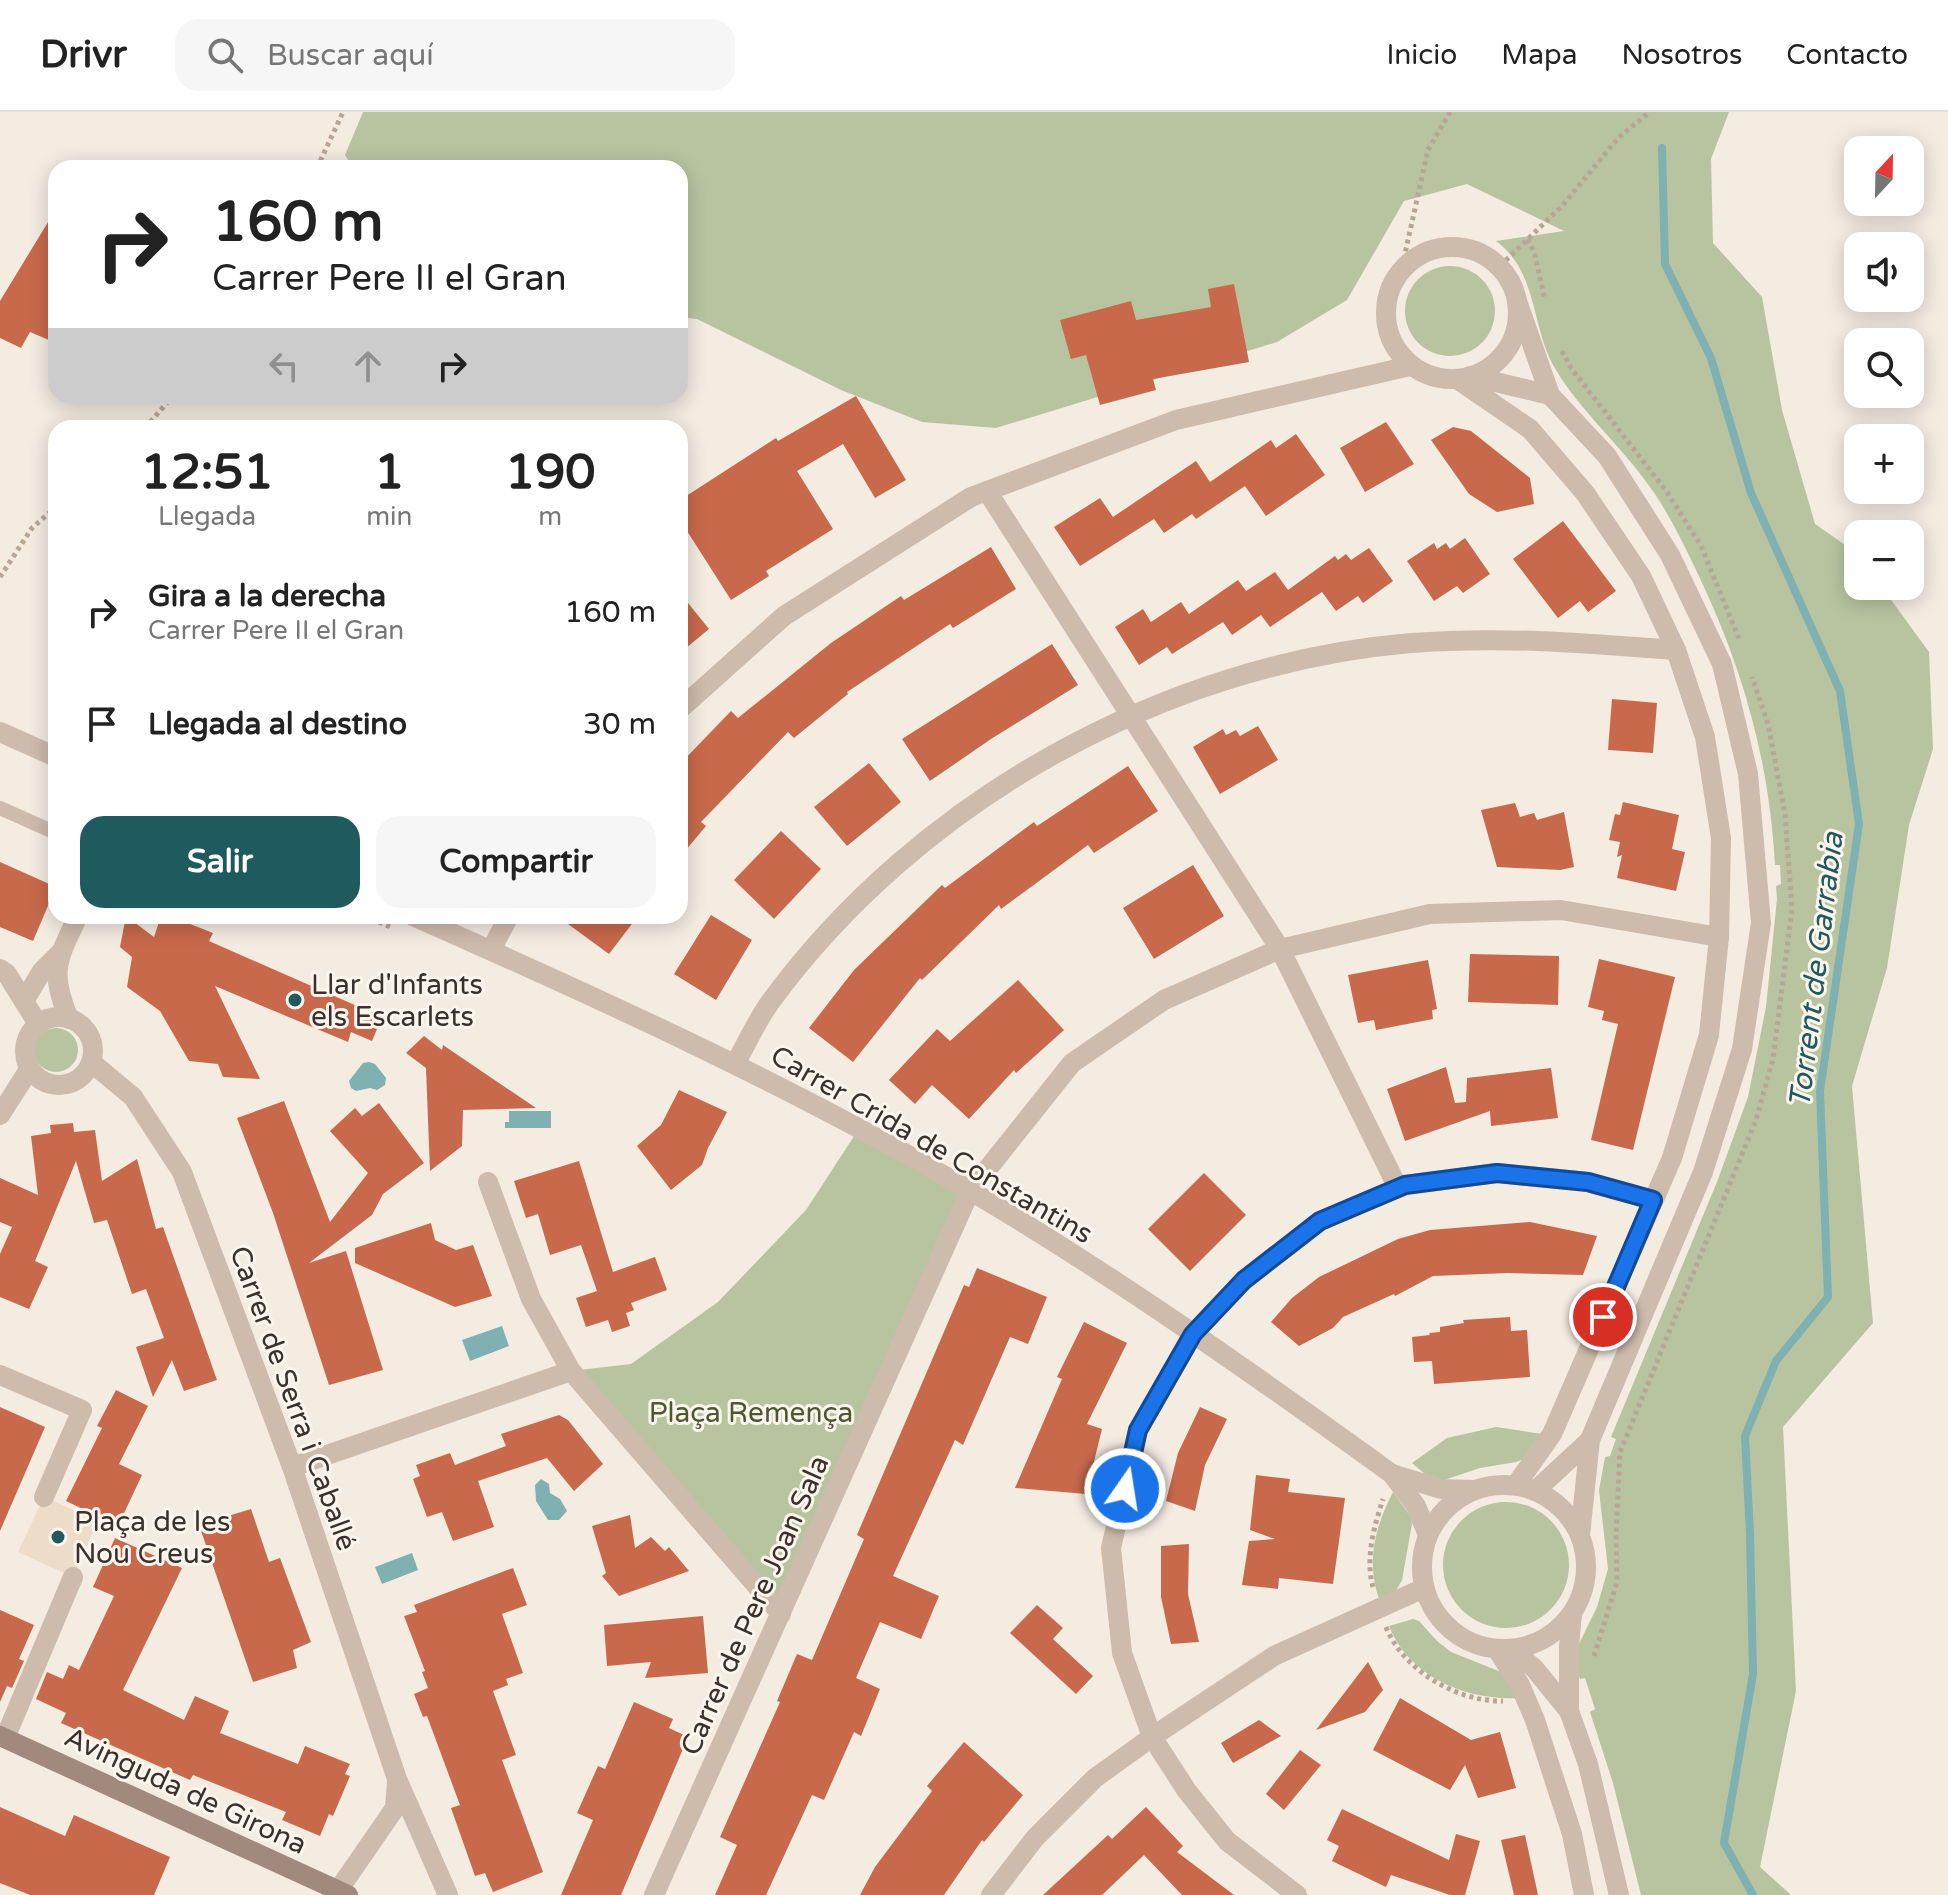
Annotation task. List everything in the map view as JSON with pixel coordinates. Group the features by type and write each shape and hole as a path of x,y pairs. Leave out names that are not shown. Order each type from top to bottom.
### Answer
{"main road":[{"name":"Avinguda de Girona","path":"2,1737 340,1893"}],"street":[{"path":"1464,377 1481,373 1499,360 1515,336 1519,314 1514,289 1500,266 1476,250 1450,246 1422,252 1402,267 1387,296 1385,321 1393,344 1410,366 1432,376 1464,377 1550,395"},
{"path":"1517,301 1550,395 1607,456 1670,555 1722,664 1748,774 1761,923 1742,1049 1703,1172 1590,1440 1580,1535 1586,1576 1572,1614 1560,1628 1545,1638 1528,1646 1504,1649 1473,1643 1451,1630 1435,1611 1424,1588 1422,1561 1428,1535 1442,1513 1473,1490 1487,1486 1526,1488 1562,1509 1580,1535"},
{"path":"688,702 784,616 971,497 1176,420 1410,366"},
{"path":"1464,377 1530,429 1585,493 1641,576 1676,650 1705,737 1721,838 1719,937 1709,1035 1672,1158 1526,1488"},
{"path":"987,491 1280,949 1398,1188"},
{"path":"735,1064 769,1003 811,952 856,902 904,859 946,825 1014,779 1132,716 1197,690 1268,668 1338,653 1408,643 1482,638 1538,639 1676,650"},
{"path":"0,732 48,753"},
{"name":"Carrer de Pere Joan Sala","path":"654,1895 970,1191 1072,1063 1164,1000 1280,949 1430,914 1561,910 1719,937"},
{"path":"69,1019 47,1019 29,1035 25,1048 30,1068 44,1081 63,1085 80,1077 91,1062 93,1051 86,1031 69,1019 59,995 56,976 60,953 74,924"},
{"name":"Carrer Crida de Constantins","path":"431,924 735,1064 970,1191 1193,1334 1392,1474 1416,1506 1428,1535"},
{"path":"491,950 505,924"},
{"path":"24,1001 42,971 60,953"},
{"path":"0,969 7,974 38,1024"},
{"name":"Carrer de Serra i Caballé","path":"91,1062 133,1097 182,1172 292,1467 397,1779 448,1895"},
{"path":"0,1115 30,1068"},
{"path":"1297,1895 1227,1841 1187,1791 1152,1737 1122,1653 1111,1548 1138,1430 1193,1334 1244,1280 1320,1221 1398,1188 1497,1173 1588,1182 1653,1200"},
{"path":"488,1182 531,1299 571,1371 781,1614"},
{"path":"292,1467 571,1371"},
{"path":"0,1375 82,1410 44,1497"},
{"path":"1526,1488 1590,1440"},
{"name":"Carrer Crida de Constantins","path":"1392,1474 1441,1489 1473,1490"},
{"path":"2,1737 73,1577"},
{"path":"991,1895 1035,1838 1095,1778 1152,1737 1274,1656 1424,1588"},
{"path":"1569,1711 1572,1614"},
{"path":"1504,1649 1534,1668 1569,1711 1588,1764 1619,1895"},
{"path":"1504,1649 1535,1720 1572,1834 1584,1895"},
{"path":"340,1893 395,1808 397,1779"}],"lane":[{"path":"0,808 48,829"}],"path":[{"path":"321,160 343,112"},
{"path":"1402,267 1428,150 1450,112"},
{"path":"1500,266 1562,206 1619,137 1650,112"},
{"path":"152,420 166,404"},
{"path":"0,577 32,528 48,514"}],"green space":[{"path":"363,112 1729,112 1711,159 1713,243 1762,297 1782,410 1815,524 1844,544 1844,600 1891,600 1929,652 1933,749 1909,825 1887,968 1852,1086 1873,1323 1783,1427 1796,1691 1760,1867 1791,1895 1641,1895 1613,1783 1590,1712 1595,1709 1585,1678 1580,1679 1574,1663 1578,1646 1597,1607 1608,1569 1599,1490 1605,1457 1610,1456 1616,1439 1611,1437 1717,1182 1748,1097 1766,1007 1776,886 1781,884 1780,865 1775,865 1760,751 1741,680 1714,609 1659,501 1556,370 1520,269 1496,241 1564,231 1467,184 1404,201 1347,300 1277,342 996,428 922,422 841,390 697,319 688,318 688,160 348,160 345,155"},
{"path":"1450,266 1467,270 1482,279 1491,294 1495,311 1491,328 1482,343 1467,352 1450,356 1433,352 1418,343 1409,328 1405,311 1409,294 1418,279 1433,270"},
{"path":"56,1028 71,1035 78,1050 71,1065 56,1072 41,1065 34,1050 41,1035"},
{"name":"Plaça Remença","path":"858,1130 970,1191 781,1614 571,1371 631,1364 718,1302 806,1210"},
{"path":"1496,1427 1542,1434 1524,1459 1480,1468 1444,1480 1425,1474 1412,1463 1447,1438"},
{"path":"1393,1492 1411,1517 1412,1524 1402,1580 1396,1591 1379,1599 1373,1571 1374,1544"},
{"path":"1506,1502 1530,1507 1550,1521 1564,1541 1569,1565 1564,1589 1550,1609 1530,1623 1506,1628 1482,1623 1462,1609 1448,1589 1443,1565 1448,1541 1462,1521 1482,1507"},
{"path":"1413,1619 1419,1621 1451,1652 1501,1672 1519,1698 1499,1698 1460,1690 1425,1672 1398,1644 1389,1626"}],"shaded area":[{"name":"Plaça de les Nou Creus","path":"44,1497 98,1521 73,1577 18,1552"}],"water":[{"path":"363,1063 375,1064 386,1078 385,1085 377,1090 356,1091 349,1081"},
{"path":"509,1111 551,1111 551,1128 505,1128 505,1122 509,1122"},
{"path":"502,1326 509,1346 470,1361 462,1340"},
{"path":"541,1479 549,1484 550,1493 560,1499 567,1511 559,1520 548,1520 536,1501 535,1485"},
{"path":"412,1553 418,1570 382,1584 375,1567"}],"building":[{"path":"48,222 48,340 30,332 21,348 0,338 0,301"},
{"path":"1234,284 1249,362 1153,379 1156,390 1100,405 1086,355 1071,359 1060,320 1131,301 1136,320 1211,307 1208,289"},
{"path":"856,396 906,480 875,498 843,444 797,471 833,529 766,571 769,576 731,600 688,533 688,495 776,438 778,441"},
{"path":"1386,422 1414,464 1365,492 1340,448"},
{"path":"1453,427 1471,431 1530,478 1534,504 1497,512 1469,494 1431,440"},
{"path":"1296,434 1325,475 1266,516 1245,486 1196,519 1192,514 1164,533 1154,519 1080,566 1054,527 1100,498 1113,517 1196,461 1210,482 1271,440 1276,448"},
{"path":"1563,521 1616,591 1588,612 1580,601 1558,618 1513,559"},
{"path":"1465,538 1490,574 1463,593 1457,586 1434,601 1407,561 1434,543 1437,549 1446,543 1450,549"},
{"path":"991,547 1016,589 953,628 950,624 847,692 794,738 788,732 701,822 706,826 688,847 688,756 731,711 738,718 831,643 901,596 904,600"},
{"path":"1369,548 1393,581 1363,603 1358,596 1336,611 1322,592 1270,627 1261,615 1232,635 1223,622 1172,654 1167,647 1139,665 1115,627 1143,609 1151,622 1181,602 1189,614 1238,580 1246,591 1275,572 1288,590 1335,556 1338,560 1346,554 1351,560"},
{"path":"688,603 709,629 688,646"},
{"path":"1052,644 1078,685 930,781 902,739"},
{"path":"1612,699 1657,703 1653,753 1608,750"},
{"path":"1258,726 1278,760 1220,794 1193,747 1223,729 1226,735 1236,730 1240,736"},
{"path":"869,763 901,802 847,846 814,807"},
{"path":"1128,766 1158,811 1094,853 1088,845 1001,909 999,905 922,980 920,978 853,1062 809,1028 854,970 942,885 945,888 1034,822 1037,826"},
{"path":"1623,802 1679,815 1672,849 1685,852 1676,891 1617,878 1622,855 1617,857 1620,842 1609,840 1615,814 1620,815"},
{"path":"1515,803 1520,817 1534,813 1537,820 1564,812 1574,867 1560,870 1497,867 1481,810"},
{"path":"781,831 821,869 774,919 734,880"},
{"path":"0,862 48,883 48,906 33,941 0,927"},
{"path":"1193,865 1224,916 1154,959 1123,908"},
{"path":"711,915 752,940 716,1000 674,974"},
{"name":"Llar d'Infants els Escarlets","path":"124,924 137,924 154,937 158,924 190,924 213,933 209,941 382,1017 372,1041 351,1032 348,1042 215,986 260,1079 223,1077 218,1064 189,1061 160,1011 127,987 132,957 120,947"},
{"path":"568,924 632,924 609,954"},
{"path":"1470,954 1559,956 1558,1005 1468,1002"},
{"path":"1599,959 1675,977 1633,1150 1591,1140 1618,1024 1602,1020 1604,1011 1588,1007"},
{"path":"1428,960 1437,1009 1432,1010 1433,1019 1376,1030 1374,1020 1358,1023 1348,975"},
{"path":"1018,980 1064,1030 1016,1073 1014,1070 969,1119 932,1085 915,1104 889,1080 937,1029 950,1041"},
{"path":"424,1036 442,1050 443,1045 536,1108 463,1110 462,1146 430,1171 426,1068 406,1053"},
{"path":"1446,1067 1455,1103 1466,1102 1467,1078 1551,1068 1558,1118 1491,1126 1490,1111 1405,1141 1387,1089"},
{"path":"679,1090 727,1112 702,1165 671,1190 637,1146 661,1125"},
{"path":"284,1101 330,1222 368,1173 330,1131 355,1108 362,1116 379,1103 424,1163 383,1194 372,1215 309,1263 346,1251 383,1370 329,1385 273,1213 237,1118"},
{"path":"73,1123 74,1132 95,1130 102,1181 137,1159 156,1229 163,1227 217,1380 184,1391 172,1360 153,1397 136,1347 164,1338 146,1289 132,1294 107,1220 94,1223 76,1161 35,1261 48,1267 29,1309 0,1297 0,1254 12,1227 0,1222 0,1178 38,1195 31,1136 51,1133 50,1125"},
{"path":"579,1161 613,1272 655,1257 667,1290 631,1303 634,1310 626,1313 630,1326 612,1332 608,1320 586,1327 576,1298 597,1291 581,1245 550,1255 538,1214 526,1218 514,1181"},
{"path":"1204,1173 1246,1215 1190,1271 1148,1229"},
{"path":"1530,1222 1597,1236 1583,1275 1508,1273 1433,1276 1395,1296 1343,1317 1333,1328 1299,1346 1271,1322 1292,1298 1319,1277 1398,1239 1430,1230"},
{"path":"431,1223 435,1240 456,1250 473,1245 492,1296 455,1307 355,1263 355,1248"},
{"path":"977,1268 1047,1297 1028,1344 1010,1337 963,1445 955,1440 893,1576 939,1596 921,1639 880,1622 856,1678 880,1689 861,1736 854,1732 824,1800 812,1795 766,1895 715,1895 737,1845 720,1837 780,1702 777,1701 797,1654 812,1660 864,1539 857,1535 964,1285 969,1287"},
{"path":"1510,1317 1511,1331 1527,1330 1530,1377 1434,1384 1432,1361 1414,1362 1412,1337 1440,1332 1440,1327 1464,1323 1463,1320"},
{"path":"1084,1322 1127,1343 1087,1424 1102,1429 1086,1494 1015,1488 1062,1379 1057,1377"},
{"path":"116,1390 148,1406 119,1464 142,1475 118,1526 66,1501 102,1428 97,1426"},
{"path":"0,1407 45,1427 0,1531"},
{"path":"1200,1407 1227,1419 1205,1465 1195,1511 1166,1501 1178,1453"},
{"path":"559,1415 568,1420 603,1464 574,1491 547,1458 478,1481 494,1527 453,1541 442,1512 427,1517 413,1479 420,1476 416,1465 450,1453 455,1465 506,1446 501,1434"},
{"path":"1256,1475 1290,1479 1288,1492 1345,1498 1333,1584 1279,1578 1278,1589 1242,1585 1249,1541 1275,1539 1250,1530"},
{"path":"251,1509 269,1562 280,1558 311,1642 293,1650 297,1668 253,1682 199,1525"},
{"path":"630,1515 635,1548 651,1537 665,1551 669,1547 689,1571 619,1596 602,1576 606,1573 592,1526"},
{"path":"115,1538 182,1568 123,1690 184,1720 195,1696 229,1711 220,1733 298,1764 305,1746 350,1764 345,1774 350,1776 333,1816 329,1814 320,1836 282,1820 286,1812 193,1775 190,1780 61,1723 66,1713 36,1699 47,1672 63,1679 69,1665 79,1670 114,1596 93,1587"},
{"path":"1189,1544 1188,1594 1199,1642 1171,1644 1161,1597 1161,1546"},
{"path":"513,1568 527,1605 502,1614 523,1673 506,1679 508,1685 493,1691 516,1755 502,1760 543,1872 493,1892 485,1873 475,1876 451,1808 460,1805 427,1716 423,1717 414,1694 428,1688 422,1672 425,1671 404,1616 417,1612 414,1605"},
{"path":"1037,1605 1063,1628 1053,1639 1093,1676 1076,1694 1010,1633"},
{"path":"0,1610 34,1625 19,1659 24,1661 12,1688 7,1686 0,1702"},
{"path":"703,1616 708,1673 645,1678 651,1662 607,1666 604,1625"},
{"path":"1368,1662 1383,1690 1365,1712 1316,1730"},
{"path":"1400,1698 1471,1740 1500,1732 1516,1788 1478,1798 1465,1765 1450,1790 1373,1750"},
{"path":"634,1702 673,1719 669,1728 688,1737 621,1895 561,1895 593,1820 577,1813 598,1766 605,1769"},
{"path":"1259,1720 1281,1736 1233,1763 1221,1743"},
{"path":"964,1742 1023,1795 984,1842 982,1840 944,1895 860,1895 875,1867 932,1791 927,1786"},
{"path":"1300,1750 1321,1765 1284,1810 1266,1794"},
{"path":"0,1807 65,1836 74,1815 170,1857 154,1895 30,1895 0,1883"},
{"path":"1146,1807 1183,1846 1177,1852 1234,1895 1182,1895 1144,1855 1102,1895 1043,1895 1108,1835 1112,1839"},
{"path":"1342,1809 1449,1860 1456,1834 1480,1841 1465,1895 1450,1895 1391,1875 1386,1887 1332,1861 1339,1846 1327,1840"},
{"path":"1525,1835 1538,1895 1514,1895 1501,1840"}],"waterway":[{"name":"Torrent de Garrabia","path":"1662,148 1665,264 1711,358 1751,493 1840,691 1859,824 1820,1091 1828,1297 1776,1361 1745,1436 1753,1674 1724,1843 1753,1895"}],"place":[{"name":"Llar d'Infants els Escarlets","path":"295,1000"},
{"name":"Plaça de les Nou Creus","path":"58,1537"}],"route":[{"path":"1125,1489 1138,1430 1193,1334 1244,1280 1320,1221 1405,1185 1497,1173 1588,1182 1653,1200 1603,1317"}]}
